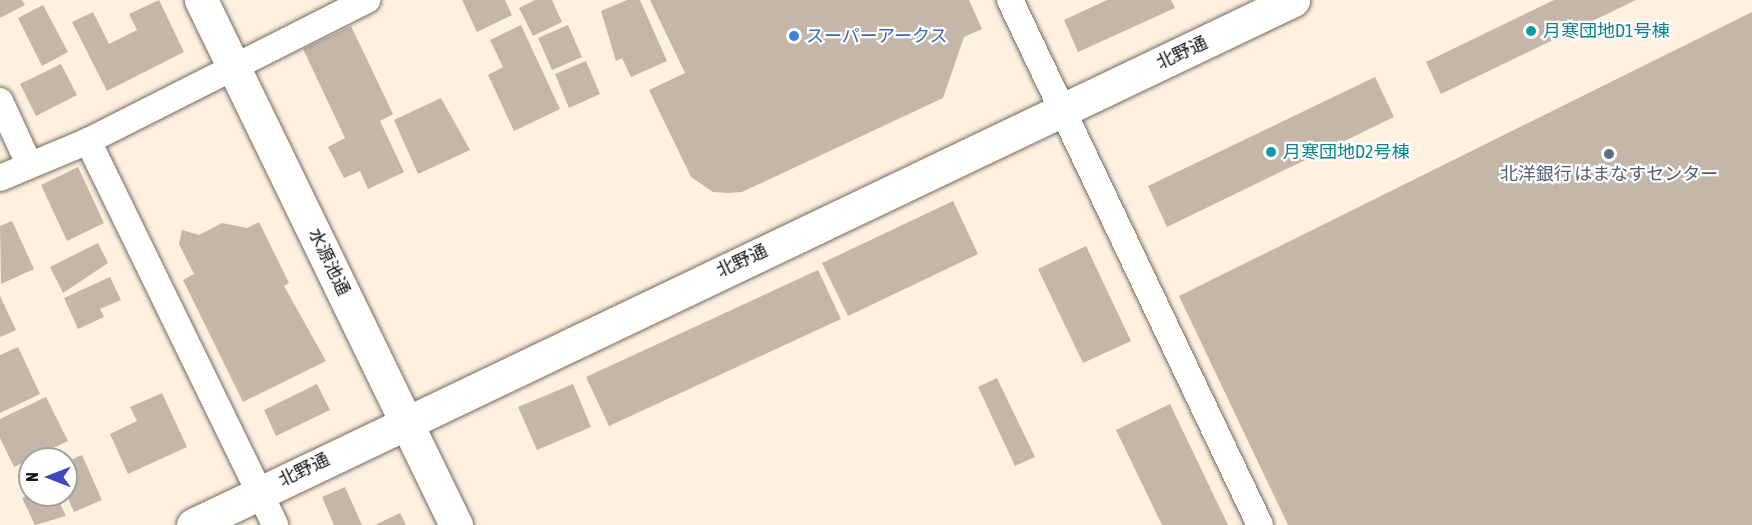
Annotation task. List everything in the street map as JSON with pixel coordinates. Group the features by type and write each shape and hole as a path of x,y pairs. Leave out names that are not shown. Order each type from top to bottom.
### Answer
{"street":[{"name":"水源池通","path":"201,0 408,421 456,525"},
{"path":"0,178 88,141 367,0"},
{"path":"1010,0 1260,525"},
{"name":"北野通","path":"193,525 1287,1"},
{"path":"0,101 29,164"},
{"path":"88,141 275,525"}],"building":[{"path":"0,0 22,0 25,5 0,18"},
{"path":"159,0 184,52 107,91 72,22 93,12 109,44 137,30 129,14"},
{"path":"462,0 505,0 512,15 477,32"},
{"path":"535,0 552,0 562,22 533,36 519,8"},
{"path":"627,0 640,0 667,61 631,77 622,58 616,61 601,11"},
{"path":"650,0 969,0 982,29 964,37 943,98 742,192 713,192 691,177 649,90 685,73"},
{"path":"1107,0 1171,0 1175,8 1078,52 1064,20"},
{"name":"月寒団地D1号棟","path":"1554,0 1636,0 1441,94 1426,62"},
{"path":"43,5 68,52 42,66 18,18"},
{"name":"北洋銀行 はまなすセンター","path":"1752,12 1752,525 1288,525 1179,296"},
{"path":"521,25 560,109 514,131 488,75 503,67 490,40"},
{"path":"568,25 582,57 552,70 538,38"},
{"path":"351,26 393,114 380,121 404,172 368,189 360,171 344,178 328,147 345,138 303,49"},
{"path":"586,61 600,94 569,108 555,74"},
{"path":"61,64 77,95 36,116 20,84"},
{"name":"月寒団地D2号棟","path":"1375,77 1394,117 1167,227 1148,186"},
{"path":"441,98 470,150 418,174 394,120"},
{"path":"78,167 104,223 67,241 41,185"},
{"path":"953,201 978,254 848,316 822,263"},
{"path":"12,221 34,269 1,284 0,226"},
{"path":"259,222 289,283 284,286 326,361 243,402 183,280 194,274 179,244 182,230 199,235 222,223 247,228"},
{"path":"98,243 108,263 63,293 50,267"},
{"path":"1086,246 1131,341 1083,363 1038,269"},
{"path":"818,270 841,319 609,426 586,377"},
{"path":"110,277 121,300 100,309 104,317 78,329 64,298"},
{"path":"0,296 16,330 0,337"},
{"path":"18,347 40,394 0,413 0,355"},
{"path":"997,378 1035,457 1015,466 978,387"},
{"path":"317,384 330,410 276,436 264,410"},
{"path":"573,384 591,427 537,450 518,407"},
{"path":"162,393 187,447 128,474 110,434 137,421 130,407"},
{"path":"46,397 68,441 56,447 18,447 18,465 14,467 0,438 0,419"},
{"path":"1170,404 1228,525 1162,525 1116,430"},
{"path":"82,455 102,500 74,512 72,507 78,507 78,457"},
{"path":"345,487 362,525 334,525 322,497"},
{"path":"26,507 62,507 66,516 35,525"},
{"path":"400,513 406,525 375,525"}],"place":[{"name":"月寒団地D1号棟","path":"1531,31"},
{"name":"スーパーアークス","path":"794,36"},
{"name":"月寒団地D2号棟","path":"1271,152"},
{"name":"北洋銀行 はまなすセンター","path":"1609,154"}]}
